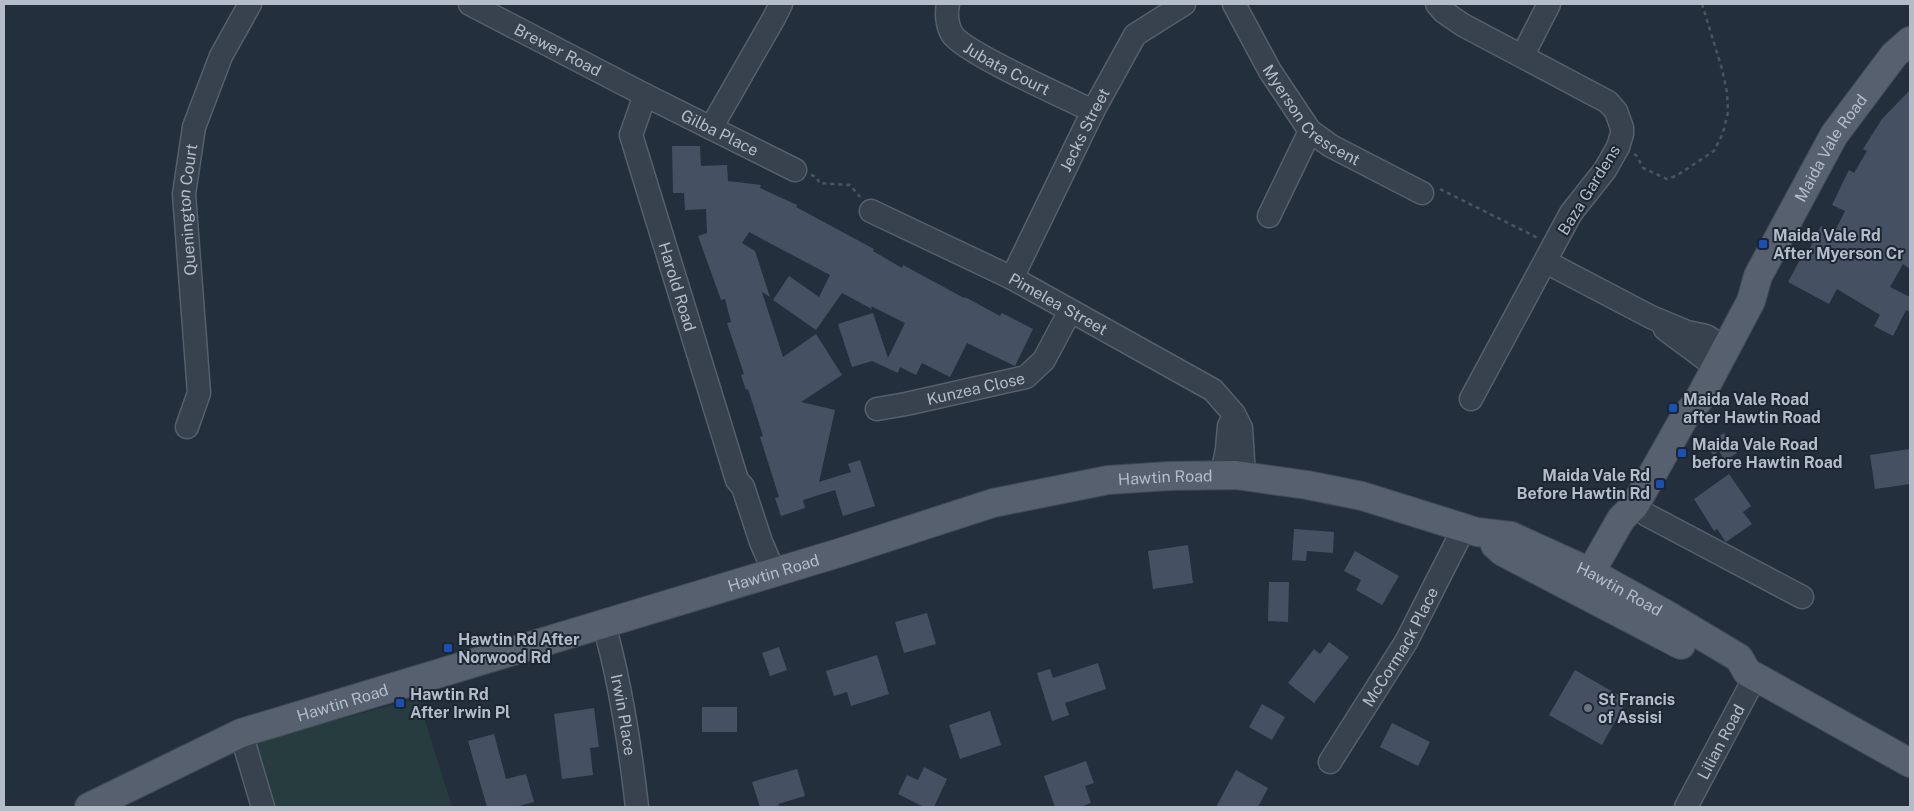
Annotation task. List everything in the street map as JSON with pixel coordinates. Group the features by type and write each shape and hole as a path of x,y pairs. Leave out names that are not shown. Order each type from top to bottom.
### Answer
{"main road":[{"name":"Maida Vale Road","path":"1592,586 1633,524 1635,505 1684,418 1698,400 1715,354 1751,301 1758,276 1834,135 1894,55 1910,41"},
{"name":"Maida Vale Road","path":"1880,76 1910,53"},
{"name":"Hawtin Road","path":"89,807 241,733 604,624 993,503 1108,480 1170,476 1233,476 1307,485 1362,496 1471,530 1503,552 1662,612 1738,658 1751,675 1910,763"}],"street":[{"name":"Quenington Court","path":"187,427 199,393 184,194 194,127 221,56 250,4"},
{"name":"Brewer Road","path":"470,4 645,95"},
{"path":"711,128 781,4"},
{"name":"Jubata Court","path":"948,4 946,13 952,34 971,50 1093,111"},
{"name":"Jecks Street","path":"1012,278 1093,111 1135,35 1184,4"},
{"name":"Myerson Crescent","path":"1234,4 1270,71 1310,131 1331,146 1427,189"},
{"name":"Baza Gardens","path":"1437,4 1444,12 1463,25 1523,55 1608,102 1616,111 1622,128 1618,147 1604,170 1572,213 1471,399"},
{"path":"1523,55 1550,4"},
{"name":"Gilba Place","path":"645,95 795,170"},
{"name":"Harold Road","path":"645,95 631,135 738,480 734,489 765,574"},
{"path":"1269,216 1310,131"},
{"name":"Pimelea Street","path":"871,210 1012,278 1213,390 1234,414 1228,426 1227,449 1233,476"},
{"path":"1546,262 1651,317 1715,354"},
{"name":"Kunzea Close","path":"877,409 1026,377 1044,360 1070,311"},
{"path":"1635,505 1647,515 1802,597"},
{"name":"McCormack Place","path":"1330,762 1406,642 1471,530"},
{"name":"Irwin Place","path":"604,624 614,661 631,751 637,807"},
{"name":"Lilian Road","path":"1686,807 1751,675"},
{"path":"241,733 263,807"}],"path":[{"path":"1618,147 1637,156 1643,168 1659,177 1667,179 1676,176 1714,151 1723,133 1728,112 1727,92 1702,4"},
{"path":"795,170 817,177 819,183 850,185 871,210"},
{"path":"1427,189 1538,238 1543,236"}],"green space":[{"path":"418,698 452,807 273,807 252,743"}],"building":[{"path":"1910,90 1910,269 1903,264 1890,287 1910,297 1910,312 1906,310 1893,336 1874,326 1880,315 1837,289 1829,304 1788,282 1802,256 1805,258 1821,226 1834,233 1845,211 1832,205 1849,170 1854,173 1867,151 1863,149 1882,119"},
{"path":"672,146 700,146 701,166 727,165 728,181 761,185 760,188 797,205 796,207 874,249 873,251 902,268 903,265 1000,316 1002,313 1033,329 1015,366 967,343 950,377 922,363 916,375 900,367 898,373 872,361 852,367 838,324 873,313 888,358 905,323 871,306 872,309 842,293 816,330 773,300 789,276 819,297 830,275 749,232 742,243 755,251 770,297 762,292 783,357 816,334 842,375 801,402 835,410 819,482 851,472 848,464 860,460 875,506 843,516 835,490 803,500 805,508 781,516 775,498 779,497 760,437 763,436 748,389 746,390 741,375 744,374 727,323 731,322 725,299 721,300 698,236 707,233 706,209 685,210 684,193 673,193"},
{"path":"1724,433 1737,453 1725,461 1719,451 1713,455 1706,445"},
{"path":"1910,449 1910,484 1875,489 1870,455"},
{"path":"1729,474 1751,506 1743,512 1752,524 1726,542 1717,529 1714,531 1694,499"},
{"path":"1294,529 1334,532 1333,553 1307,551 1306,561 1292,560"},
{"path":"1188,545 1193,583 1153,589 1148,551"},
{"path":"1355,551 1399,576 1382,605 1356,590 1361,580 1344,571"},
{"path":"1269,582 1289,582 1288,622 1268,621"},
{"path":"927,613 936,644 904,653 895,622"},
{"path":"1329,642 1349,657 1314,703 1288,683 1314,649 1320,654"},
{"path":"779,647 787,670 770,676 762,653"},
{"path":"877,655 889,694 851,706 847,692 834,696 826,671"},
{"path":"1098,663 1106,689 1065,703 1069,715 1052,721 1037,673 1050,669 1053,678"},
{"name":"St Francis of Assisi","path":"1575,670 1627,700 1602,745 1549,715"},
{"path":"1262,704 1285,717 1272,740 1249,727"},
{"path":"702,707 737,707 737,732 702,732"},
{"path":"594,708 599,747 590,748 593,775 562,779 554,714"},
{"path":"990,711 1001,745 960,759 949,725"},
{"path":"1392,723 1430,742 1418,766 1380,747"},
{"path":"494,734 506,779 526,774 534,802 515,807 487,807 468,741"},
{"path":"1086,761 1094,783 1085,786 1091,803 1080,807 1055,807 1044,776"},
{"path":"924,767 947,779 934,807 924,807 898,794 907,775 918,780"},
{"path":"797,769 805,796 778,804 780,807 760,807 752,782"},
{"path":"1236,770 1268,788 1258,807 1216,807"}],"place":[{"name":"Maida Vale Rd After Myerson Cr","path":"1763,244"},
{"name":"Maida Vale Road after Hawtin Road","path":"1673,408"},
{"name":"Maida Vale Road before Hawtin Road","path":"1682,453"},
{"name":"Maida Vale Rd Before Hawtin Rd","path":"1660,484"},
{"name":"Hawtin Rd After Norwood Rd","path":"448,648"},
{"name":"Hawtin Rd After Irwin Pl","path":"400,703"},
{"name":"St Francis of Assisi","path":"1588,708"}]}
